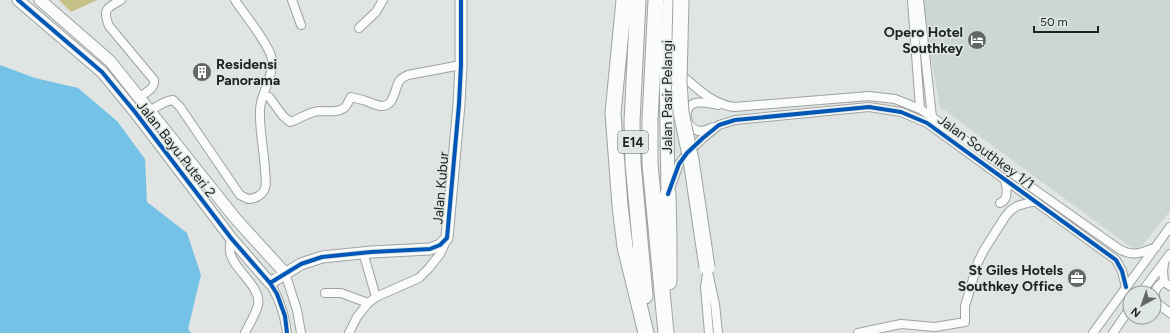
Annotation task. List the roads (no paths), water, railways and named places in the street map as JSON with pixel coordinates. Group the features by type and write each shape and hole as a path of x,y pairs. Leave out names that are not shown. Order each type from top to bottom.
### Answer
{"highway":[{"path":"624,0 613,112 620,206 625,247 646,333"},
{"name":"E14","path":"638,0 632,122 633,164 650,333"},
{"name":"E14","path":"656,0 650,120 650,164 666,333"},
{"path":"681,0 681,112 691,160 707,267"},
{"path":"668,194 670,242 669,333"}],"main road":[{"name":"Jalan Pasir Pelangi","path":"668,194 666,61 670,0"}],"street":[{"name":"Jalan Bayu Puteri 2","path":"18,0 102,72 135,112 231,238 270,283 276,294 284,316 287,333"},
{"name":"Jalan Bayu Puteri 2","path":"40,0 110,61 235,218 285,273 298,310 301,333"},
{"path":"121,0 108,7 105,13 106,20 109,26 154,80 153,88 140,97"},
{"path":"135,112 143,113 150,111 166,101 173,100 180,106 240,195 248,199 255,198 261,194 265,188 266,181 260,108 271,71 272,60 269,49 235,0"},
{"path":"292,0 301,25"},
{"path":"359,28 376,12 383,0"},
{"name":"Jalan Kubur","path":"270,283 301,264 322,257 363,252 430,249 440,245 447,238 459,104 461,65 461,0"},
{"path":"912,0 920,109"},
{"path":"919,0 932,117"},
{"name":"Jalan Southkey 1/1","path":"666,61 677,72 707,96 725,106 734,107 869,96 895,99 920,109 932,117 1119,249 1127,253 1136,254 1156,247"},
{"path":"269,97 283,116 290,122 318,111 333,111 344,108 351,97 380,106 386,106 391,102 400,80 404,77 461,65"},
{"path":"719,125 705,130 695,130 688,122 687,112 692,105 701,102 725,106"},
{"name":"Jalan Southkey 1/1","path":"668,194 679,164 687,153 719,125 735,120 869,108 901,112 927,123 1116,260 1122,271 1126,285"},
{"path":"1000,204 1004,202 1007,192 1005,180"},
{"path":"858,333 901,324 935,327 965,322 964,306 978,262 984,250 1010,211 1017,206 1035,201"},
{"path":"1128,285 1170,228"},
{"path":"231,238 230,250 233,260 258,296 258,304 245,333"},
{"path":"349,333 357,317 368,303 376,297 420,278 440,254 447,238"},
{"path":"363,252 376,297"},
{"path":"1167,284 1163,271 1163,265 1168,258"},
{"path":"1147,285 1168,258"},
{"path":"707,267 705,287 709,333"},
{"path":"707,267 715,304 718,333"},
{"path":"325,293 341,293 368,303"},
{"path":"1093,333 1122,293"},
{"path":"1113,333 1122,320"}],"water":[{"path":"0,65 35,78 78,88 117,121 145,159 147,202 187,233 201,275 188,329 191,333 0,333"}],"place":[{"name":"Opero Hotel Southkey","path":"977,40"},
{"name":"Residensi Panorama","path":"202,72"},
{"name":"St Giles Hotels Southkey Office","path":"1077,278"}]}
